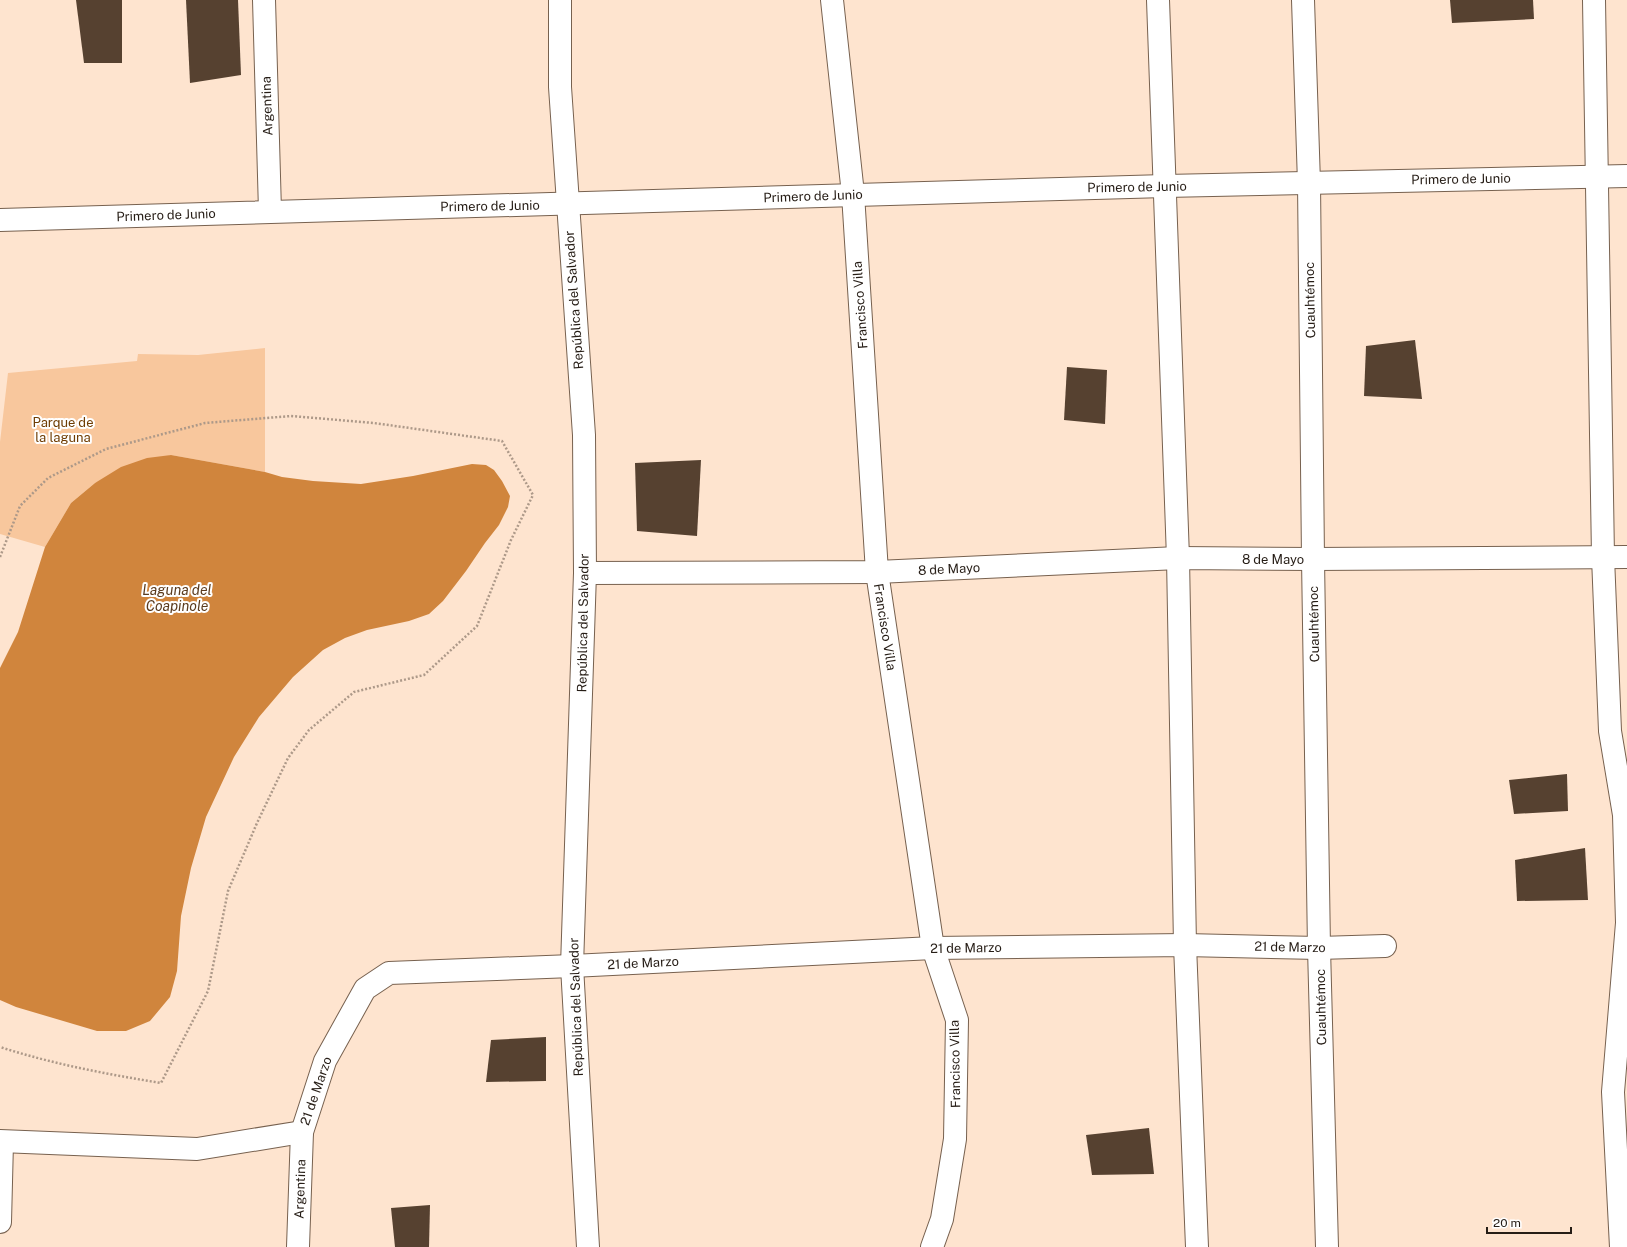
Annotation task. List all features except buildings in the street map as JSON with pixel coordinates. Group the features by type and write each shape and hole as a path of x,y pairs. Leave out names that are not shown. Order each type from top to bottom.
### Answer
{"street":[{"name":"Argentina","path":"264,0 270,211"},
{"name":"República del Salvador","path":"560,0 560,88 584,435 585,573 572,966 588,1247"},
{"name":"Francisco Villa","path":"832,0 853,194 877,572 933,948 957,1020 956,1139 942,1219 932,1247"},
{"path":"1158,0 1178,558 1185,945 1197,1247"},
{"name":"Cuauhtémoc","path":"1303,0 1309,183 1319,948 1327,1247"},
{"path":"1594,0 1603,557 1610,731 1624,815 1627,923 1613,1092 1621,1247"},
{"name":"Primero de Junio","path":"0,220 270,211 568,204 853,194 1627,176"},
{"name":"8 de Mayo","path":"585,573 877,572 1178,558 1313,559 1627,557"},
{"name":"21 de Marzo","path":"1,1141 197,1149 302,1132 325,1061 364,989 389,973 572,966 933,948 1185,945 1319,948 1385,946"},
{"name":"Argentina","path":"298,1247 302,1132"},
{"path":"0,1222 1,1141"}],"path":[{"path":"0,557 20,506 48,478 106,449 205,423 291,416 374,423 502,441 533,495 510,540 476,626 424,675 354,692 309,730 288,758 228,891 208,991 161,1083 34,1058 0,1048"}],"green space":[{"name":"Parque de la laguna","path":"265,348 265,472 171,455 95,483 71,503 45,547 0,534 0,442 8,373 137,361 138,354 198,355"}],"water":[{"name":"Laguna del Coapinole","path":"171,455 265,472 282,477 313,481 361,484 413,476 472,464 486,465 494,470 510,496 508,507 499,525 443,601 429,614 409,621 367,630 345,638 323,650 293,677 259,717 234,757 206,817 191,868 181,916 177,971 170,997 150,1021 126,1031 97,1031 16,1007 0,1000 0,668 18,632 45,547 71,503 95,483 121,467 147,458"}]}
